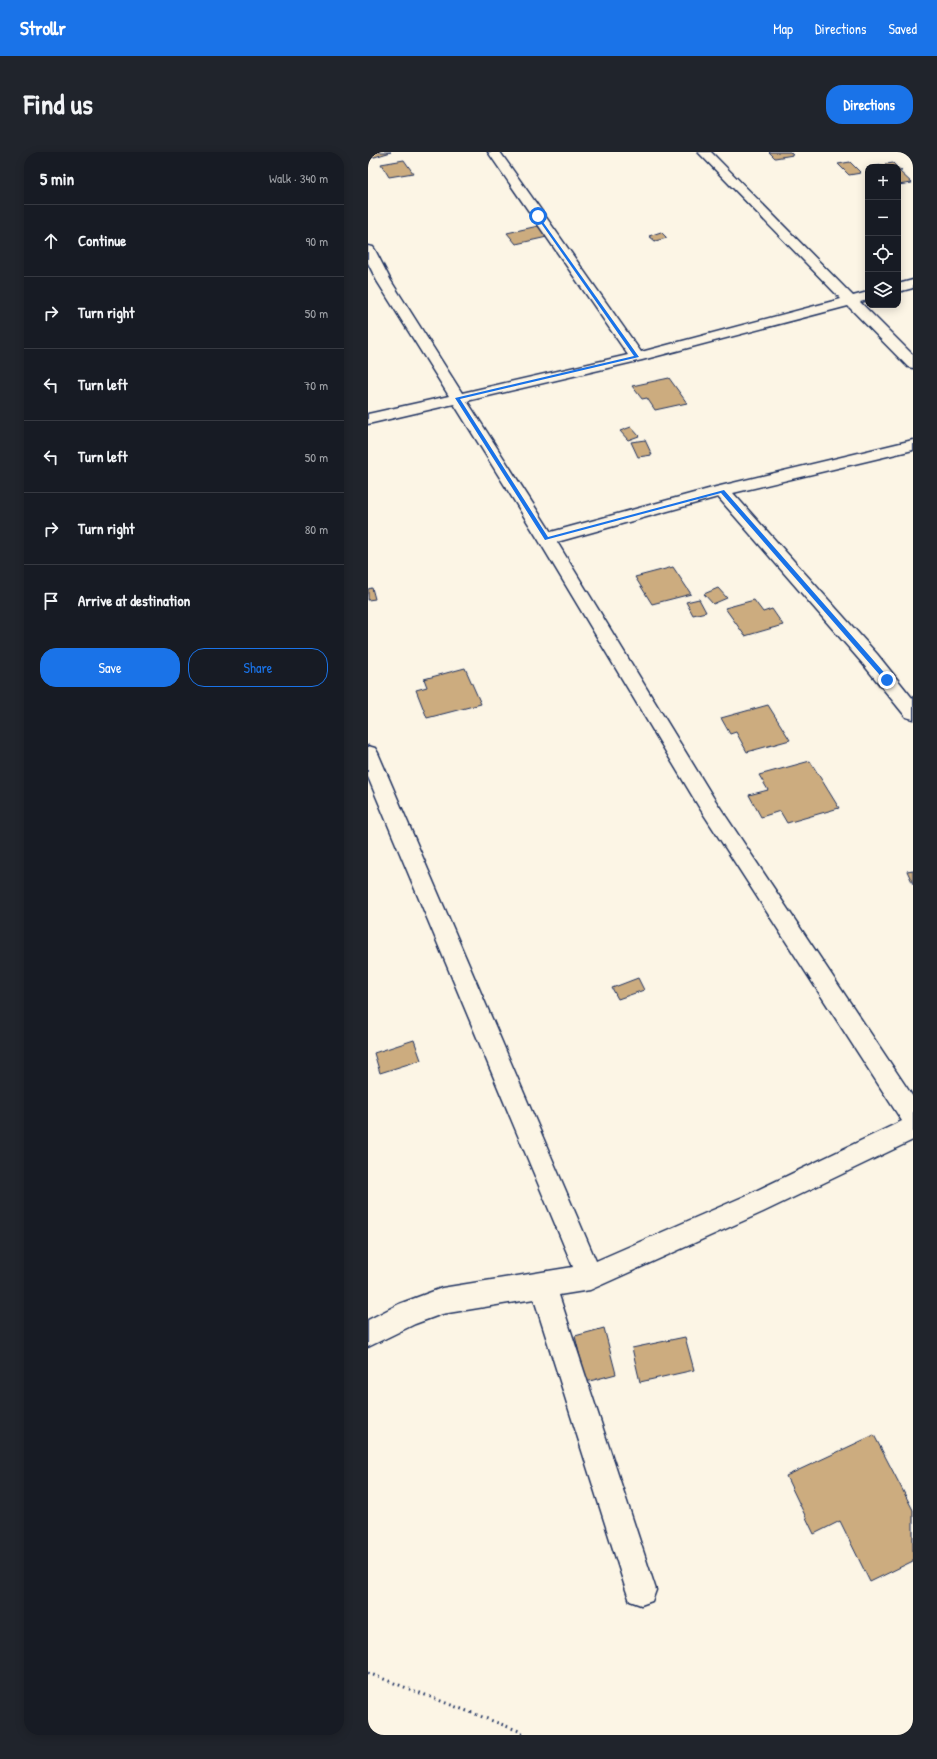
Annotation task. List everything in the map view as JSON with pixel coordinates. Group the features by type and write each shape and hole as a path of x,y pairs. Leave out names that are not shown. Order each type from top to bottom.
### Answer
{"street":[{"path":"494,152 637,357"},
{"path":"704,152 913,364"},
{"path":"368,250 384,281 547,539 706,802 913,1117"},
{"path":"368,283 384,281"},
{"path":"901,287 913,284"},
{"path":"368,419 637,357 865,297"},
{"path":"547,539 722,492 913,445"},
{"path":"722,492 864,653 913,712"},
{"path":"368,753 590,1277"},
{"path":"368,1334 408,1313 442,1301 590,1277 754,1204 913,1128"},
{"path":"544,1285 641,1590"}],"path":[{"path":"368,1673 519,1731 523,1735"}],"building":[{"path":"368,152 391,152 368,159"},
{"path":"769,152 790,152 793,155 775,158"},
{"path":"404,160 413,173 389,177 381,164"},
{"path":"850,162 861,173 849,175 838,164"},
{"path":"901,173 912,183 901,185"},
{"path":"538,226 547,237 516,244 507,233"},
{"path":"661,232 667,238 655,241 649,236"},
{"path":"669,378 687,403 655,410 647,398 642,399 632,386"},
{"path":"631,427 639,436 628,440 620,431"},
{"path":"645,440 652,455 638,457 631,442"},
{"path":"673,567 691,594 652,604 635,577"},
{"path":"372,588 375,599 368,600 368,589"},
{"path":"718,588 727,598 713,604 704,594"},
{"path":"699,599 706,612 693,615 686,602"},
{"path":"754,600 763,612 772,609 783,625 745,636 725,608"},
{"path":"465,668 481,704 427,718 416,690 427,687 424,679"},
{"path":"768,705 790,740 747,752 736,732 730,734 721,718"},
{"path":"810,761 839,808 787,823 780,811 761,817 749,795 768,790 759,775"},
{"path":"913,870 913,884 907,871"},
{"path":"638,978 644,990 618,999 612,988"},
{"path":"414,1040 421,1060 380,1073 374,1053"},
{"path":"604,1328 616,1374 586,1382 575,1336"},
{"path":"685,1337 694,1370 640,1382 632,1348"},
{"path":"874,1435 913,1510 913,1561 870,1582 840,1521 814,1534 786,1476"}],"route":[{"path":"538,216 637,357 458,398 547,539 722,492 887,680"}]}
